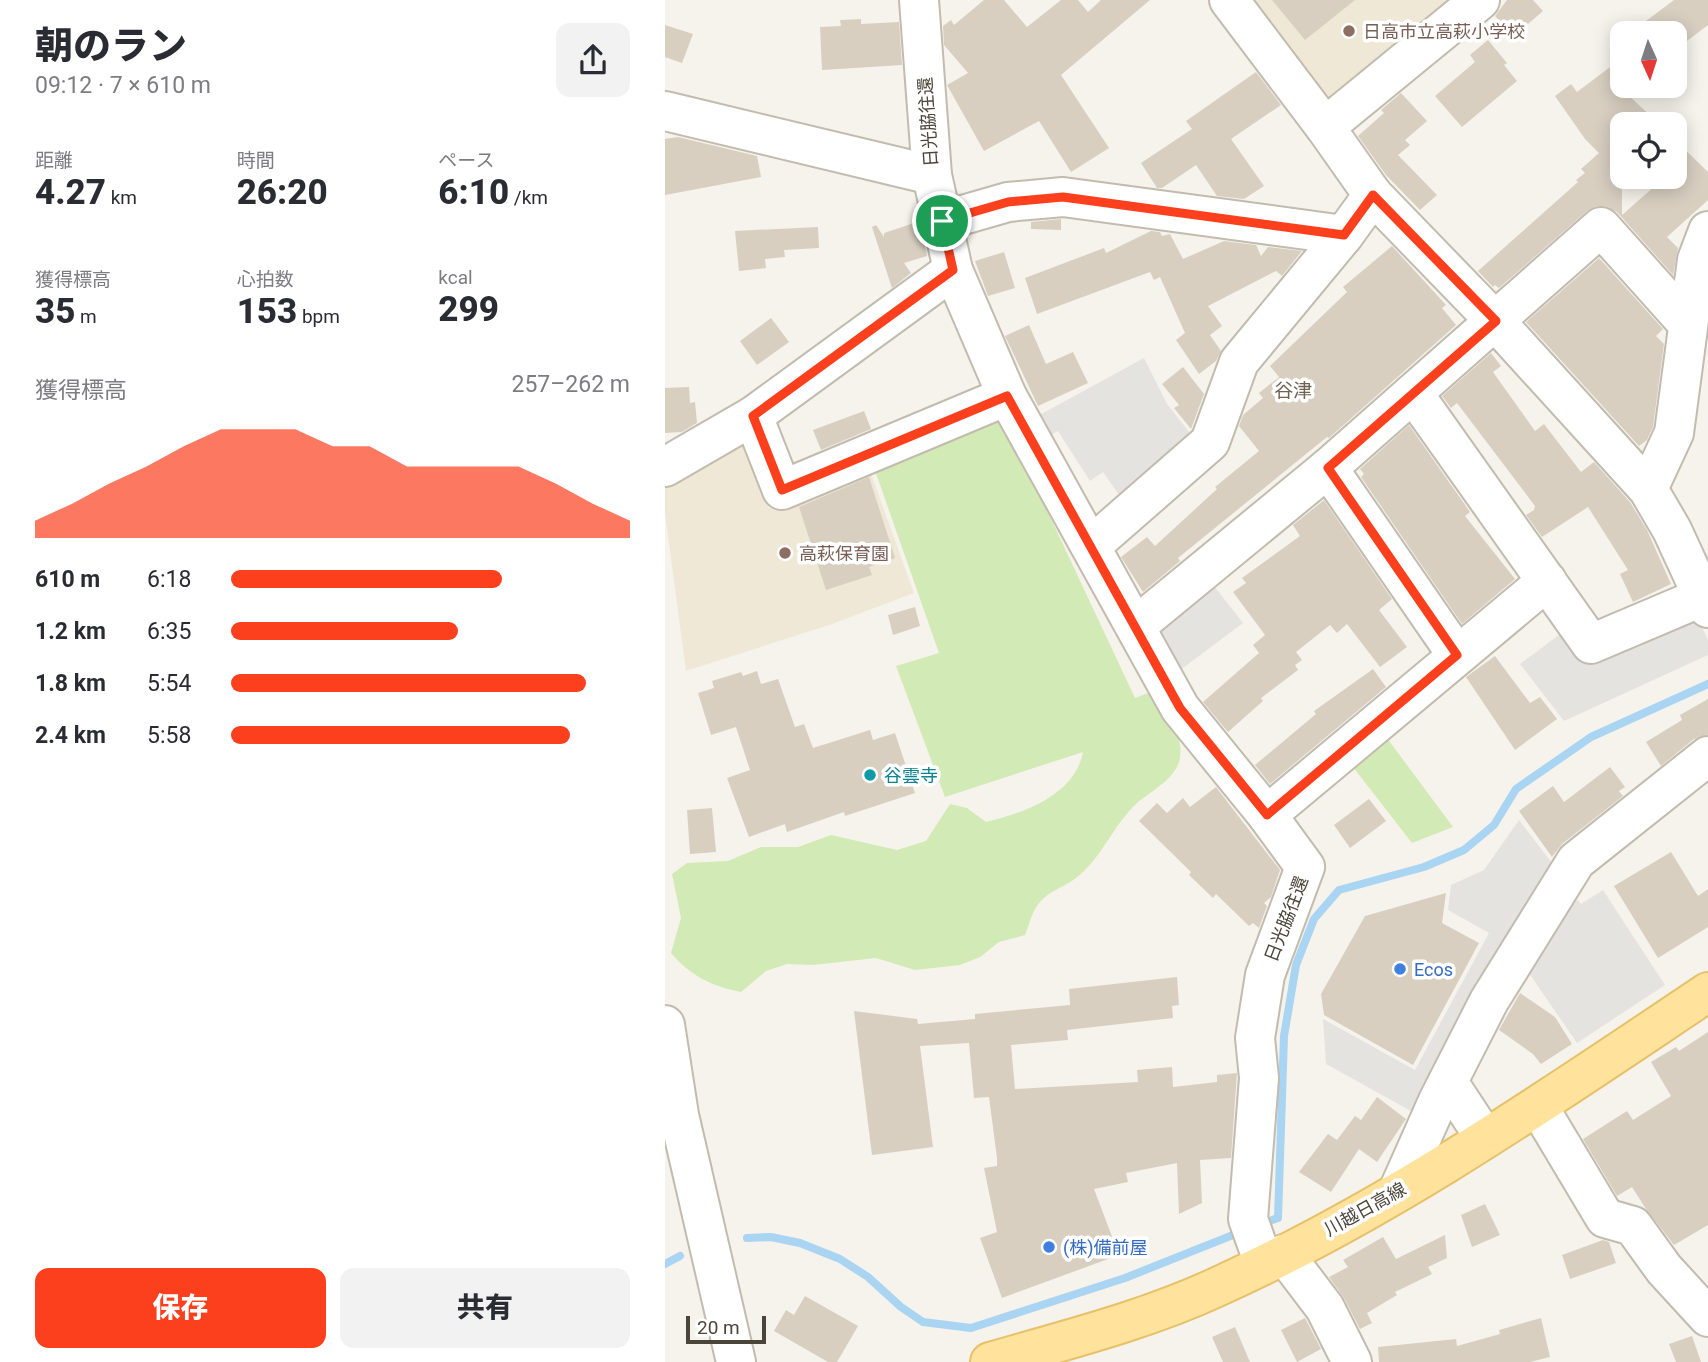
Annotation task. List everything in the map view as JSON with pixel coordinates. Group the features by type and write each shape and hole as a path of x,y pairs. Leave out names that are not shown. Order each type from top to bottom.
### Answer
{"main road":[{"name":"川越日高線","path":"990,1356 1043,1355 1203,1293 1263,1245 1398,1191 1538,1106 1708,992"}],"street":[{"name":"日光脇往還","path":"920,0 932,175 942,221 953,270 1007,396 1180,708 1267,815 1305,867 1265,975 1255,1038 1259,1079 1263,1245"},
{"path":"1229,0 1373,195 1496,321 1648,489 1672,530 1705,602 1591,644 1413,393"},
{"path":"1325,127 1480,0"},
{"path":"665,111 932,175"},
{"path":"1091,546 1210,442 1239,362 1344,235 1373,195"},
{"path":"942,221 1008,202 1063,197 1344,235"},
{"path":"1136,626 1328,468 1601,227 1687,323"},
{"path":"1648,489 1674,433 1697,260 1708,231"},
{"path":"665,467 753,416 953,270"},
{"path":"753,416 782,490 1007,396"},
{"path":"1328,468 1457,655"},
{"path":"1267,815 1547,581"},
{"path":"1398,1191 1489,1001 1576,861 1708,756"},
{"path":"665,1025 672,1116 701,1213 736,1362"},
{"path":"1448,1082 1485,1139"},
{"path":"1538,1106 1605,1218 1633,1226 1664,1269 1708,1317"},
{"path":"1263,1245 1325,1308 1352,1362"}],"shaded area":[{"name":"日高市立高萩小学校","path":"1247,0 1461,0 1336,105 1327,100"},
{"path":"1144,358 1167,404 1193,437 1122,499 1103,472 1090,481 1058,431 1045,438 1034,418"},
{"name":"高萩保育園","path":"746,440 769,508 870,471 914,593 832,624 686,671 665,513 665,483"},
{"path":"1210,581 1243,623 1175,674 1154,627"},
{"path":"1687,617 1698,619 1708,640 1708,655 1564,721 1520,664 1563,632 1585,662"},
{"path":"1519,820 1559,872 1420,1116 1326,1064 1323,1019 1415,1070 1489,933 1448,910 1451,885 1484,870"},
{"path":"1603,890 1665,985 1577,1043 1522,963 1570,892 1581,904"}],"green space":[{"path":"1000,410 1135,698 1148,693 1176,731 1180,749 1178,765 1169,778 1137,803 1121,821 1085,870 1041,901 1033,913 1025,935 999,942 980,957 960,965 915,970 876,958 813,965 787,964 766,971 741,992 702,979 671,953 681,918 672,874 687,863 728,861 761,847 798,847 831,835 897,850 926,841 950,804 967,808 986,822 1001,818 1046,800 1070,780 1078,767 1083,752 945,797 896,666 939,653 872,462"},
{"path":"1381,730 1453,827 1412,843 1346,758"}],"building":[{"path":"984,0 1004,0 1027,27 1061,0 1078,0 1088,12 1101,0 1150,0 1061,75 1109,148 1071,172 1039,121 984,151 947,85 968,73 944,45 943,26 951,20 954,25"},
{"path":"1272,0 1355,0 1305,40"},
{"path":"1507,0 1533,0 1543,11 1513,37 1495,16"},
{"path":"1674,0 1708,0 1708,25 1687,41 1687,21 1646,21"},
{"path":"861,19 861,24 899,22 902,65 822,70 820,27 841,26 840,20"},
{"path":"665,25 693,34 682,63 665,57"},
{"path":"1488,40 1507,63 1504,65 1517,81 1462,127 1435,96 1475,62 1470,55"},
{"path":"1610,67 1610,98 1632,98 1646,112 1610,112 1610,189 1622,189 1622,215 1651,189 1687,189 1687,152 1708,172 1708,200 1667,237 1678,248 1673,275 1617,212 1608,207 1597,206 1587,211 1499,288 1495,285 1493,287 1478,271 1578,182 1576,180 1585,173 1581,169 1599,153 1585,139 1555,96 1571,84 1577,92"},
{"path":"1256,72 1281,105 1231,139 1264,186 1244,199 1217,196 1196,165 1162,188 1157,188 1141,163 1192,129 1186,121"},
{"path":"1401,93 1427,121 1405,140 1410,145 1398,155 1437,195 1420,210 1386,175 1358,136 1384,113 1381,110"},
{"path":"678,137 757,156 761,177 665,195 665,139"},
{"path":"1061,219 1061,230 1031,229 1031,222"},
{"path":"920,221 927,256 904,263 911,273 892,288 872,227 876,225 884,237 884,233"},
{"path":"818,227 819,248 784,250 785,257 765,259 766,268 739,271 735,231"},
{"path":"1151,231 1160,232 1162,236 1170,234 1183,259 1224,241 1256,245 1261,256 1268,247 1302,251 1282,276 1276,271 1208,306 1222,326 1210,335 1221,351 1216,361 1199,374 1176,340 1185,333 1160,277 1154,280 1150,272 1037,314 1025,278 1104,248 1106,253"},
{"path":"1392,246 1446,305 1442,308 1456,325 1329,438 1178,558 1180,561 1143,592 1121,557 1147,537 1155,546 1217,489 1215,487 1259,451 1239,426 1243,415 1263,398 1259,393 1279,377 1270,366 1347,292 1343,287"},
{"path":"1004,252 1015,288 988,296 975,261"},
{"path":"1599,258 1663,329 1656,336 1664,344 1653,427 1647,440 1639,446 1526,322"},
{"path":"771,318 789,342 757,365 740,341"},
{"path":"1029,325 1046,364 1073,352 1088,383 1038,406 1005,336"},
{"path":"1491,353 1501,366 1493,372 1535,431 1544,424 1581,472 1594,462 1630,502 1647,530 1671,584 1633,602 1620,574 1628,570 1588,507 1542,537 1526,515 1534,510 1535,506 1457,403 1451,408 1442,396"},
{"path":"1183,367 1204,394 1191,429 1174,408 1179,405 1162,384"},
{"path":"689,387 690,403 695,402 697,423 682,432 665,433 665,388"},
{"path":"864,411 871,429 821,450 813,430"},
{"path":"1409,425 1470,512 1465,516 1515,579 1462,624 1361,477 1364,474 1360,469"},
{"path":"869,477 895,558 869,567 872,575 826,590 799,507"},
{"path":"1324,500 1392,599 1379,610 1407,647 1380,667 1347,624 1337,633 1330,625 1296,652 1302,660 1295,665 1298,670 1261,698 1263,701 1228,732 1203,702 1259,653 1253,645 1265,635 1233,592 1246,583 1242,578 1300,536 1293,525"},
{"path":"915,607 920,626 893,635 888,615"},
{"path":"1495,656 1530,703 1540,697 1557,719 1515,750 1466,677"},
{"path":"1373,669 1386,687 1270,784 1255,765 1316,714 1314,711"},
{"path":"757,671 761,684 778,679 795,727 804,724 813,748 870,730 873,740 895,733 915,793 845,816 844,812 787,832 785,824 749,837 727,778 750,770 736,727 711,735 698,693 714,688 712,681 741,672 743,676"},
{"path":"1708,699 1708,735 1694,739 1661,766 1646,742 1682,720 1680,715"},
{"path":"1610,767 1625,787 1619,791 1623,796 1562,844 1552,857 1519,811 1553,786 1564,802"},
{"path":"1216,787 1280,870 1271,897 1264,903 1267,906 1259,928 1253,923 1249,926 1216,894 1213,898 1189,875 1191,872 1139,821 1157,803 1167,813 1183,798 1190,807"},
{"path":"1369,799 1386,821 1350,848 1334,825"},
{"path":"712,808 716,852 690,854 687,810"},
{"path":"1671,852 1698,896 1708,889 1708,927 1658,958 1614,886"},
{"name":"Ecos","path":"1446,893 1442,923 1479,943 1413,1065 1324,1015 1321,994 1365,916"},
{"path":"1177,977 1179,1005 1172,1006 1173,1018 1067,1030 1068,1040 1011,1045 1015,1089 1138,1082 1137,1070 1172,1067 1173,1087 1217,1082 1217,1075 1237,1073 1231,1158 1200,1160 1202,1203 1179,1214 1177,1163 1126,1173 1128,1182 1094,1189 1119,1255 1002,1298 980,1238 997,1232 984,1168 997,1166 997,1158 989,1097 974,1098 969,1043 920,1046 933,1147 872,1155 854,1011 917,1019 918,1024 975,1019 975,1014 1070,1005 1069,989"},
{"path":"1520,993 1555,1017 1572,1044 1541,1064 1533,1054 1499,1030"},
{"path":"1708,1032 1708,1225 1674,1245 1632,1187 1617,1196 1583,1139 1627,1111 1633,1120 1671,1096 1651,1062 1676,1047 1679,1051"},
{"path":"1377,1097 1406,1119 1377,1162 1359,1149 1331,1192 1299,1172 1328,1134 1337,1140 1355,1116 1361,1120"},
{"path":"1485,1204 1500,1235 1472,1247 1461,1215"},
{"path":"1445,1235 1447,1258 1428,1267 1432,1274 1395,1292 1397,1295 1367,1313 1372,1323 1360,1329 1344,1298 1329,1277 1348,1267 1343,1260 1383,1237 1396,1259"},
{"path":"1603,1240 1609,1242 1616,1263 1570,1279 1562,1255"},
{"path":"805,1296 858,1326 837,1362 828,1362 774,1331 786,1310 794,1315"},
{"path":"1305,1318 1321,1349 1297,1362 1281,1330"},
{"path":"1541,1318 1550,1357 1530,1362 1379,1362 1378,1347 1456,1339 1457,1346 1500,1334 1499,1330"},
{"path":"1235,1327 1250,1362 1223,1362 1212,1337"},
{"path":"1692,1336 1701,1362 1676,1362 1669,1344"}],"waterway":[{"path":"1261,1224 1278,1218 1284,1036 1296,965 1314,919 1339,890 1424,867 1464,850 1494,825 1516,789 1591,737 1708,684"},
{"path":"747,1238 771,1237 800,1243 840,1259 868,1277 901,1307 923,1322 971,1328 1125,1278 1243,1231"},
{"path":"665,1264 680,1256"}],"place":[{"name":"日高市立高萩小学校","path":"1349,31"},
{"name":"高萩保育園","path":"785,553"},
{"name":"谷雲寺","path":"870,775"},
{"name":"Ecos","path":"1400,969"},
{"name":"(株)備前屋","path":"1049,1247"}],"district":[{"name":"谷津","path":"1293,390"}],"route":[{"path":"1373,195 1496,321 1328,468 1457,655 1267,815 1180,708 1007,396 782,490 753,416 953,270 942,221 1008,202 1063,197 1344,235 1373,195"}]}
